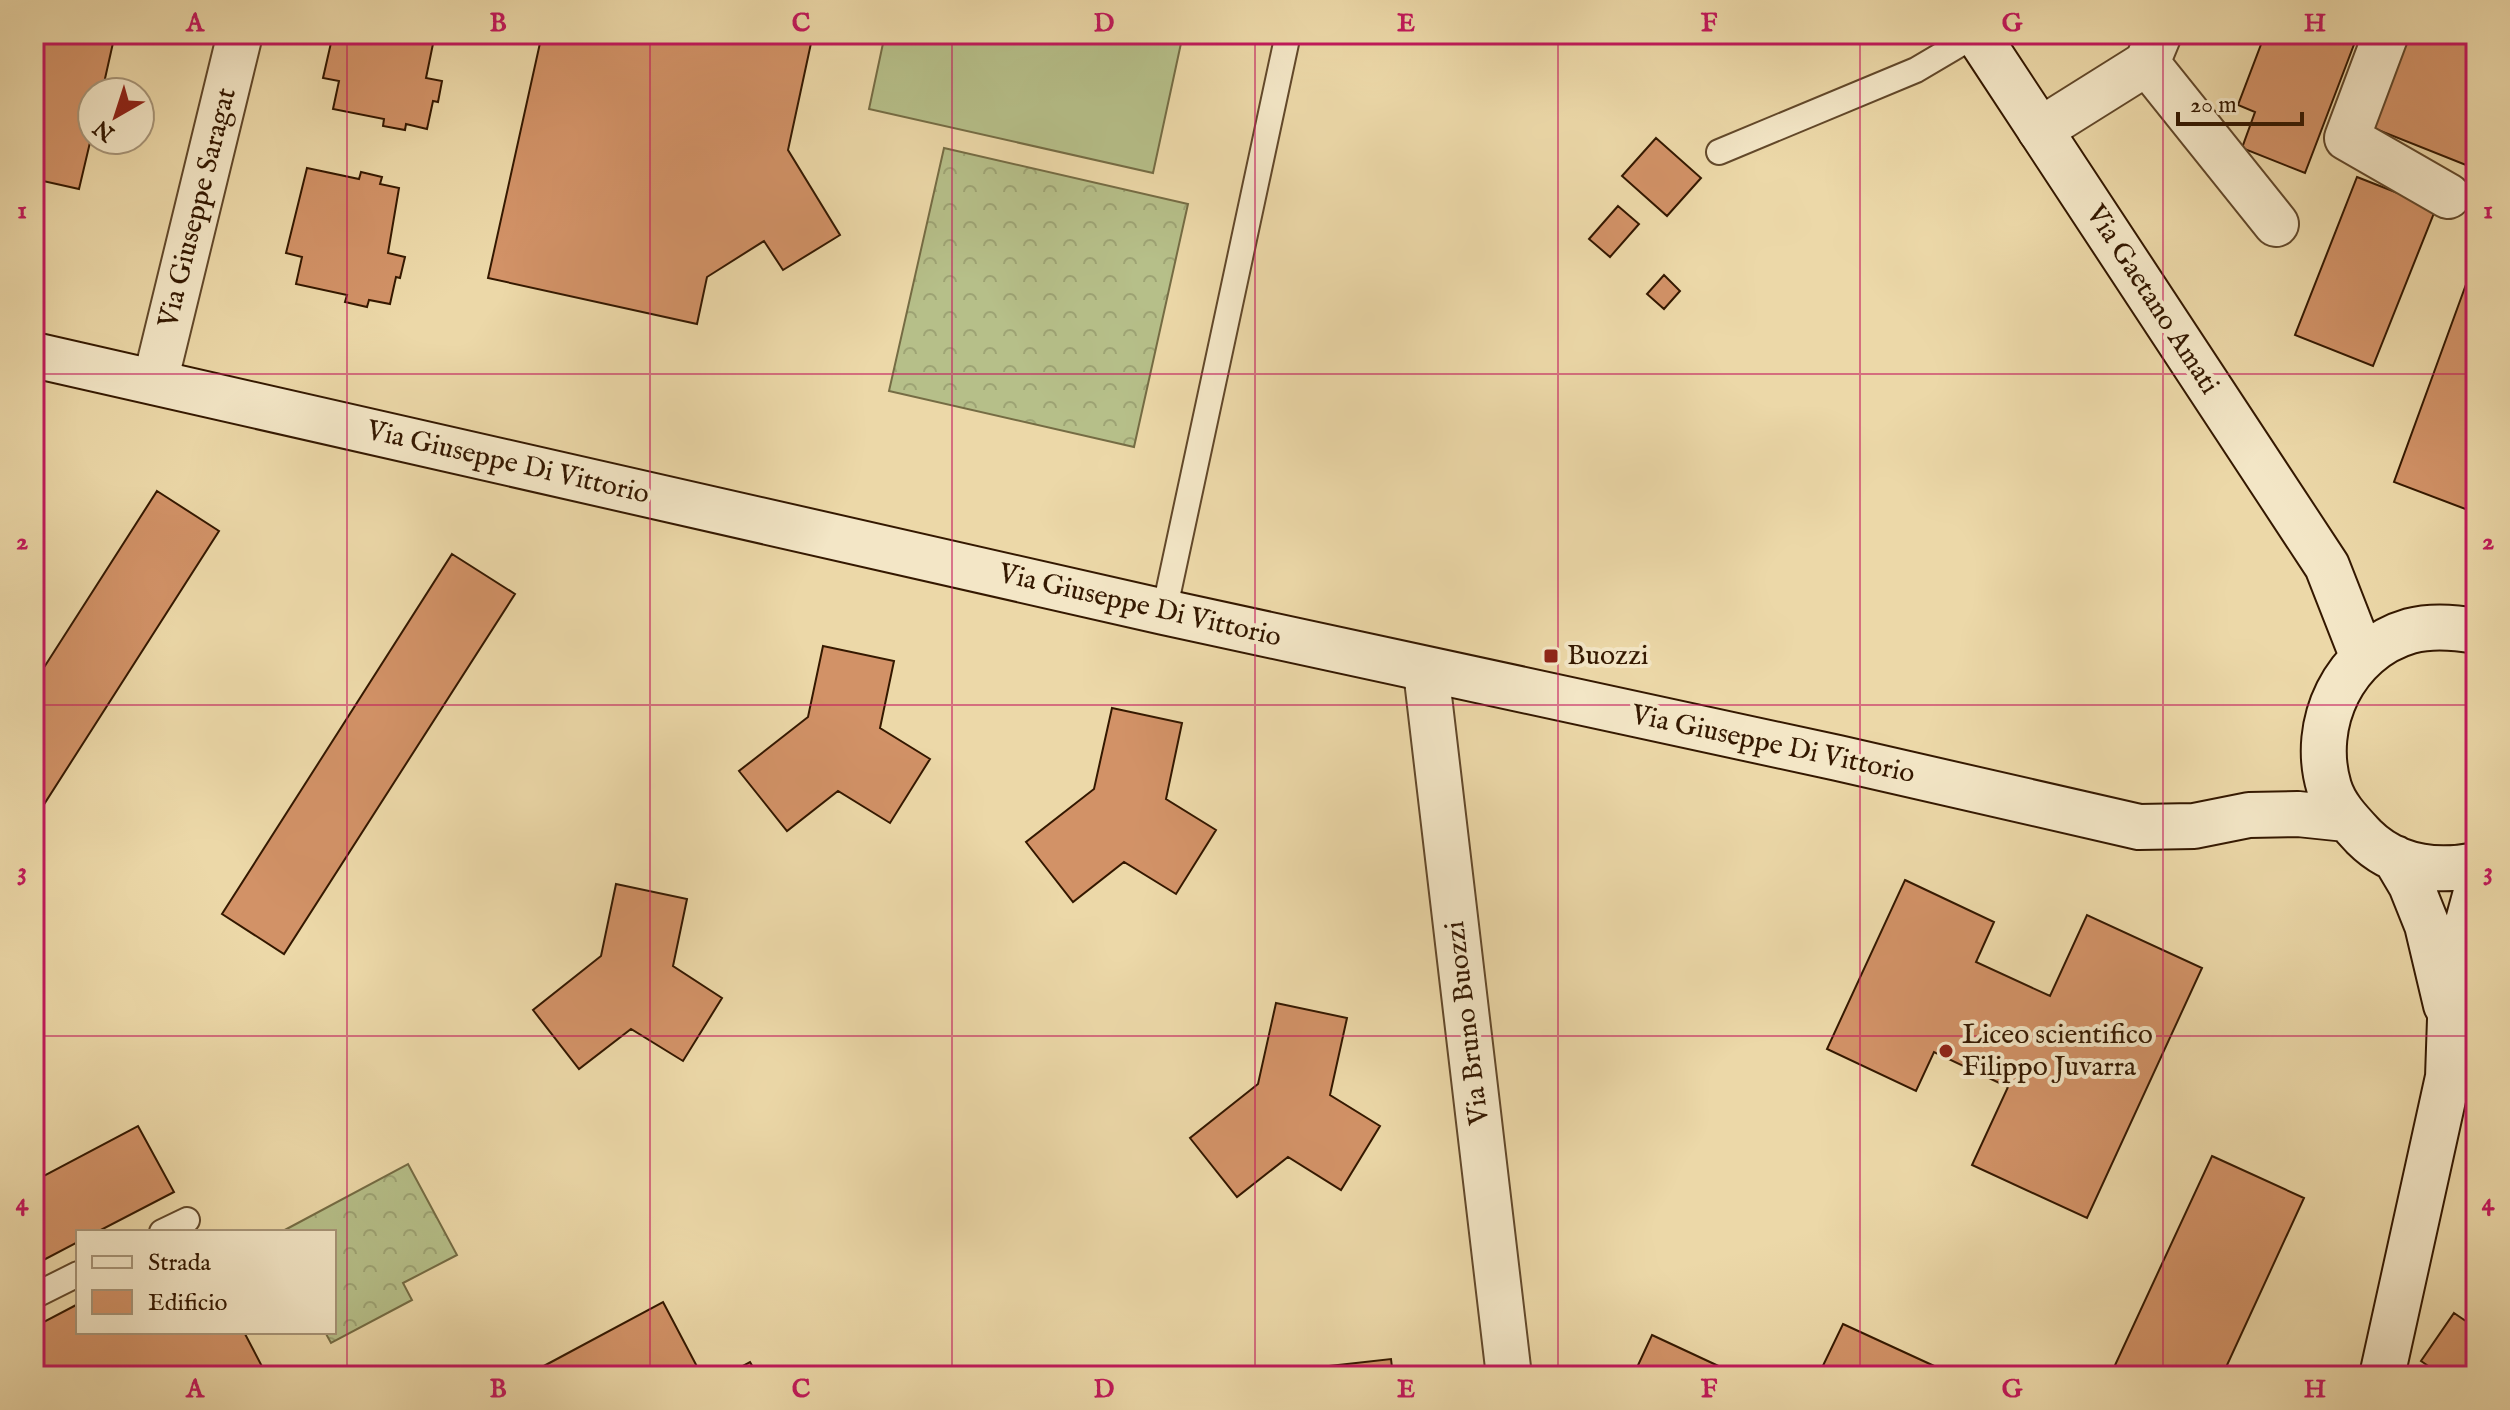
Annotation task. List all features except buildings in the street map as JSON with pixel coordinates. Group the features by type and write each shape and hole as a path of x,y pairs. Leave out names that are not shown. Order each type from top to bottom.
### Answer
{"street":[{"name":"Via Giuseppe Saragat","path":"155,382 240,34"},
{"name":"Via Gaetano Amati","path":"1977,34 2327,566 2363,658"},
{"path":"2386,34 2347,138 2448,196"},
{"path":"2040,130 2153,48 2276,224"},
{"name":"Via Giuseppe Di Vittorio","path":"34,355 1426,671 1838,758 2139,827 2194,826 2249,815 2298,814 2346,819"},
{"name":"Via Gaetano Amati","path":"2327,566 2367,601 2411,631"},
{"path":"2476,631 2449,626 2411,631 2385,642 2363,658 2345,678 2332,702 2325,728 2323,755 2330,789 2346,819 2374,847 2410,866 2450,870 2476,865"},
{"name":"Via Bruno Buozzi","path":"1426,671 1509,1376"},
{"name":"Via Giuseppe Di Vittorio","path":"2249,815 2289,787 2323,755"},
{"path":"2395,858 2411,885 2427,925 2450,1019"},
{"path":"2382,1376 2448,1077 2450,1019 2461,983 2463,940 2476,892"}],"lane":[{"path":"1164,612 1288,34"},
{"path":"1719,152 1916,70 1977,34"},
{"path":"166,1230 187,1220"},
{"path":"34,1296 76,1275"}],"green space":[{"path":"885,34 1183,34 1153,173 869,109"},
{"path":"944,148 1188,204 1134,447 889,391"},
{"path":"408,1164 457,1255 403,1283 412,1300 331,1343 326,1334 336,1334 336,1230 285,1230"}],"place":[{"name":"Buozzi","path":"1551,656"},
{"name":"Liceo scientifico Filippo Juvarra","path":"1946,1051"}]}
